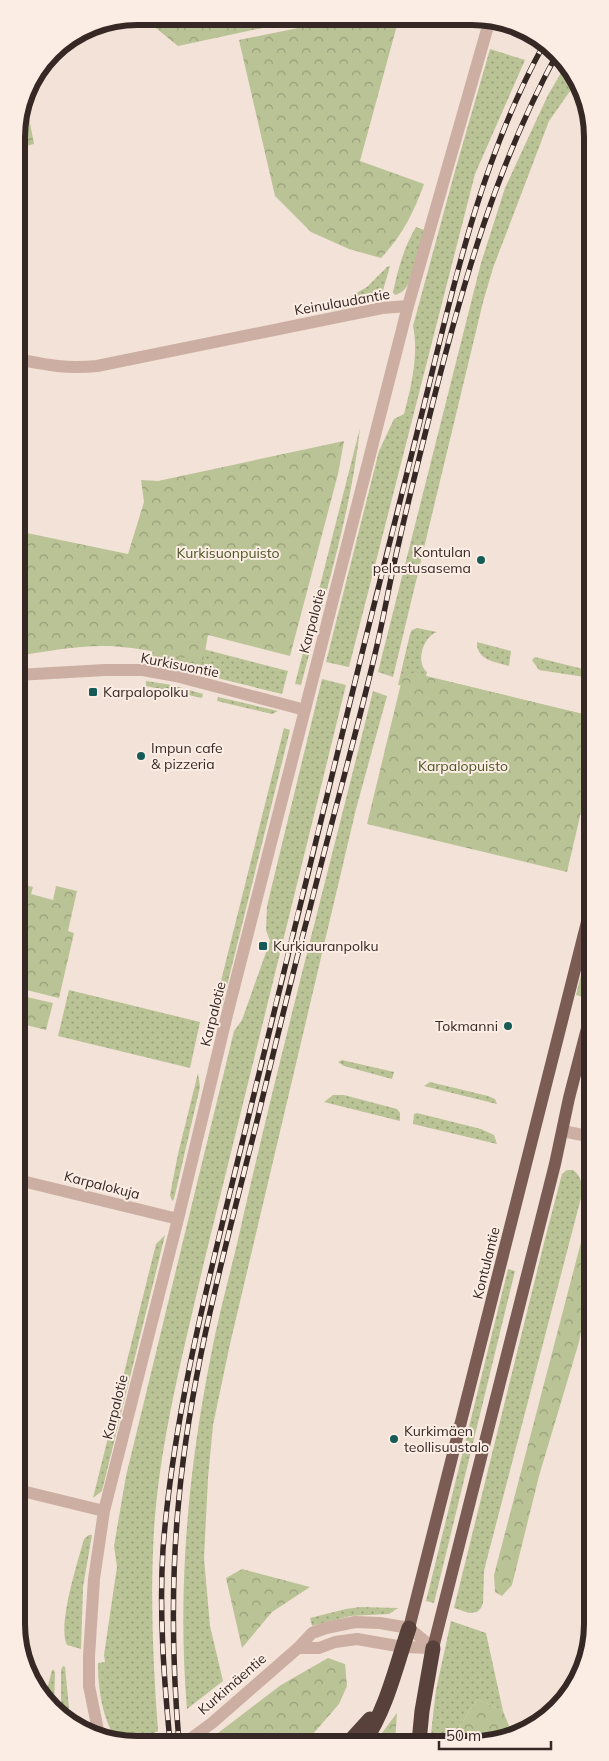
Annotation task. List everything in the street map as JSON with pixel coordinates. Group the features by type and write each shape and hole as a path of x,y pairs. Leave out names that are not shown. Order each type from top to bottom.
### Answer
{"highway":[{"path":"368,1736 386,1698 410,1628"},
{"path":"420,1736 433,1648"},
{"path":"355,1736 386,1698"}],"main road":[{"name":"Kontulantie","path":"410,1628 584,938"},
{"path":"433,1648 584,1042"}],"street":[{"name":"Keinulaudantie","path":"25,361 56,367 97,366 382,308 408,306 488,26"},
{"name":"Karpalotie","path":"98,1729 89,1686 89,1650 94,1580 104,1511 178,1219 226,1019 408,306"},
{"name":"Kurkisuontie","path":"25,675 143,670 176,676 305,710"},
{"path":"563,1130 584,1135"},
{"name":"Karpalokuja","path":"25,1182 178,1219"},
{"path":"25,1492 104,1511"},
{"name":"Kurkimäentie","path":"194,1736 212,1723 298,1648 312,1633 336,1625 355,1622 380,1623 410,1628"},
{"path":"410,1628 433,1648"},
{"path":"298,1648 319,1648 335,1642 357,1639 403,1647 433,1648"}],"green space":[{"path":"152,25 276,25 178,46"},
{"path":"313,25 397,25 360,161 424,184 407,223 381,258 349,249 311,232 275,196 239,40"},
{"path":"490,49 525,60 475,174 349,667 326,662 379,451 394,419 404,414 412,382 415,359 413,326"},
{"path":"562,71 572,88 549,121 493,268 483,302 393,677 378,672 481,263 505,188 548,95"},
{"path":"28,113 34,144 25,146 25,129"},
{"path":"416,227 424,230 413,270 405,289 395,295 393,292 399,267"},
{"path":"390,266 380,301 331,311 330,308 367,287"},
{"path":"360,428 350,493 335,557 301,685 295,684"},
{"name":"Kurkisuonpuisto","path":"344,441 338,474 290,656 208,635 203,662 145,650 110,646 75,647 25,655 25,533 128,554 144,502 141,480 158,481"},
{"path":"417,628 437,632 428,639 422,650 421,656 423,668 427,672 426,676 584,715 398,685 412,630"},
{"path":"165,639 288,671 282,694 176,668 150,664 153,650"},
{"path":"477,642 511,651 509,666 483,656 480,653"},
{"path":"535,657 584,669 584,677 539,670 532,660"},
{"name":"Karpalopuisto","path":"404,671 584,714 584,799 567,872 367,824"},
{"path":"322,679 346,685 204,1262 167,1428 157,1496 152,1580 153,1656 158,1731 147,1736 115,1734 112,1732 104,1713 98,1663 105,1662 104,1655 117,1567 114,1546 126,1476 234,1031 242,1020 270,941 266,930 267,906"},
{"path":"146,681 172,685 203,694 202,698 146,686"},
{"path":"373,691 387,696 356,809 230,1344 213,1425 204,1558 210,1626 223,1681 187,1709 183,1620 187,1531 196,1443 211,1355 259,1147"},
{"path":"218,697 278,711 272,714 217,701"},
{"path":"284,728 290,730 221,1010 214,1009"},
{"path":"25,885 33,887 31,894 53,900 56,886 77,891 68,931 74,933 59,998 25,990"},
{"path":"584,963 584,997 576,995"},
{"path":"69,990 200,1022 190,1068 58,1036"},
{"path":"25,997 53,1003 46,1030 25,1025"},
{"path":"342,1060 394,1072 392,1079 344,1066 338,1062"},
{"path":"198,1073 200,1087 172,1201 170,1195 178,1154"},
{"path":"430,1082 488,1096 495,1099 497,1104 424,1086"},
{"path":"333,1095 344,1095 397,1109 400,1113 400,1121 324,1102"},
{"path":"417,1113 481,1129 494,1135 497,1144 413,1124 414,1114"},
{"path":"567,1170 573,1170 577,1174 583,1190 484,1571 483,1603 477,1612 469,1613 454,1608 546,1235 562,1174"},
{"path":"584,1231 584,1316 579,1342 539,1476 512,1585 502,1596 495,1592 494,1575"},
{"path":"165,1235 102,1491 93,1498 156,1244"},
{"path":"508,1269 515,1271 434,1603 426,1601"},
{"path":"92,1535 83,1587 81,1649 67,1645 65,1636 66,1609 84,1539"},
{"path":"242,1569 310,1587 272,1612 242,1648 226,1578"},
{"path":"360,1607 398,1608 389,1614 350,1616 312,1626 310,1618"},
{"path":"451,1621 486,1633 503,1711 477,1699 454,1736 431,1736 436,1690"},
{"path":"328,1658 345,1664 347,1686 339,1704 311,1736 218,1736 218,1733 281,1685"},
{"path":"63,1666 65,1667 69,1713 61,1706 61,1670"},
{"path":"52,1670 54,1670 54,1699 47,1690"},
{"path":"477,1699 503,1711 510,1729 480,1736 454,1736"},
{"path":"397,1713 395,1736 380,1736"}],"railway":[{"path":"170,1736 163,1646 163,1549 176,1442 196,1337 320,823 462,254 475,210 506,125 541,49"},
{"path":"179,1736 173,1620 176,1528 192,1403 211,1308 289,988 367,686 407,508 456,315 483,225 499,181 536,95 554,61"}],"place":[{"name":"Kontulan pelastusasema","path":"481,560"},
{"name":"Karpalopolku","path":"93,692"},
{"name":"Impun cafe & pizzeria","path":"141,756"},
{"name":"Kurkiauranpolku","path":"263,946"},
{"name":"Tokmanni","path":"508,1026"},
{"name":"Kurkimäen teollisuustalo","path":"394,1439"}]}
